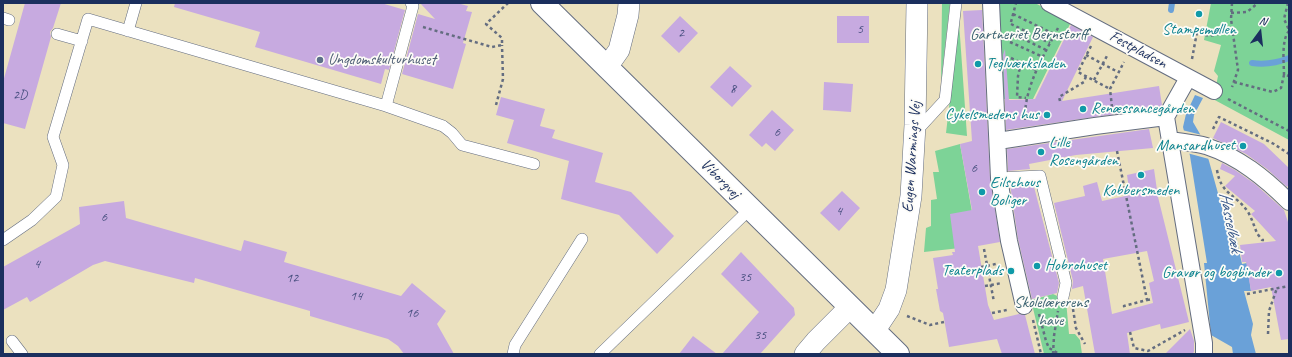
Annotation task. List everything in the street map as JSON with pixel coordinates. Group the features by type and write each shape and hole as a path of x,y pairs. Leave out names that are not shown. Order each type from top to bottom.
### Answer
{"street":[{"name":"Viborgvej","path":"542,3 898,354"},
{"path":"607,67 619,50 628,15 629,3"},
{"name":"Eugen Warmings Vej","path":"875,330 888,309 896,290 911,196 915,125 916,3"},
{"path":"991,3 1000,178 1009,241 1028,312"},
{"name":"Festpladsen","path":"1049,3 1214,91"},
{"path":"1166,117 1188,78"},
{"path":"998,141 1166,117"},
{"path":"1166,117 1177,141 1200,326 1204,343 1204,354"},
{"path":"1177,141 1206,146 1242,162 1271,184 1289,202"},
{"path":"810,348 850,307"}],"lane":[{"path":"128,31 136,3"},
{"path":"386,106 409,23 413,6 411,3"},
{"path":"915,125 922,124 945,100 956,3"},
{"path":"3,240 32,220 56,197 63,165 53,137 88,19 386,106 443,126 452,133 462,145 534,164"},
{"path":"57,34 82,41"},
{"path":"1000,178 1040,176 1066,283 1063,296"},
{"path":"600,354 750,209"},
{"path":"513,354 515,345 582,239"},
{"path":"12,342 22,354"}],"path":[{"path":"496,106 503,80 502,38 486,24 508,3"},
{"path":"1007,36 1016,3"},
{"path":"1232,3 1231,13 1238,70 1227,98 1289,131"},
{"path":"1231,13 1247,12 1258,3"},
{"path":"1234,82 1273,92 1281,88 1284,75 1284,40 1289,30 1284,19 1288,3"},
{"path":"1021,63 1018,76 1017,97 1026,98 1036,70 1066,11"},
{"path":"1013,14 1054,34"},
{"path":"409,23 492,47 502,45"},
{"path":"1010,24 1050,43"},
{"path":"1188,78 1197,32 1209,36 1233,31"},
{"path":"1008,32 1046,50"},
{"path":"1006,40 1043,57"},
{"path":"1092,45 1078,72 1110,89 1126,56"},
{"path":"1094,80 1111,48"},
{"path":"1086,55 1118,72"},
{"path":"1008,57 1036,70"},
{"path":"1284,75 1289,76"},
{"path":"1060,101 1059,97 1084,82 1086,76"},
{"path":"1206,146 1219,117 1274,144 1289,154"},
{"path":"1117,151 1147,300"},
{"path":"1221,153 1217,167 1219,181 1225,189 1248,211 1256,233 1262,240 1266,240"},
{"path":"984,249 994,302"},
{"path":"1247,294 1289,286"},
{"path":"1268,334 1269,311 1277,288"},
{"path":"1053,354 1056,318 1063,296 1070,297 1076,328 1085,344"},
{"path":"1125,310 1124,306 1152,299"},
{"path":"888,309 930,325 944,322"},
{"path":"1039,311 1049,348 1059,354"},
{"path":"1028,312 1041,354"},
{"path":"1130,332 1134,348 1148,351 1188,328 1200,326"}],"green space":[{"path":"942,3 950,3 941,82"},
{"name":"Gartneriet Bernstorff","path":"999,3 1035,3 1071,22 1033,99 1003,99 997,8"},
{"path":"1211,3 1289,3 1289,140 1211,98 1218,76 1214,71 1221,45 1204,40"},
{"path":"959,22 967,136 946,133"},
{"path":"960,144 978,246 924,252 926,228 931,226 931,200 937,199 933,172 939,172 935,151"},
{"name":"Skolelærerens have","path":"1053,294 1066,300 1069,334 1075,334 1080,340 1082,354 1044,354 1031,300"}],"water":[{"path":"1195,95 1203,98 1194,115 1193,122 1200,134 1209,161 1226,222 1234,231 1242,264 1247,263 1251,291 1244,291 1253,324 1251,335 1256,354 1233,354 1232,347 1211,335 1204,263 1207,263 1190,156 1183,127 1186,114"}],"pier":[{"path":"1182,130 1202,135 1209,159 1187,153"}],"building":[{"path":"25,3 61,3 53,28 50,32 51,37 25,129 3,123 3,82"},
{"path":"175,3 381,3 405,10 389,70 385,69 381,84 255,47 260,32 174,7"},
{"path":"420,3 457,3 468,6 466,11 472,12 463,43 466,44 453,89 402,74 418,14 435,19"},
{"path":"982,10 990,178 1000,242 978,246 988,305 994,320 1019,314 1025,315 1035,354 1002,354 997,339 949,347 943,313 940,311 936,289 938,289 933,258 953,255 952,252 955,252 950,214 972,210 960,144 972,141 963,11"},
{"path":"680,16 698,33 679,53 661,36"},
{"path":"837,16 869,16 869,43 837,43"},
{"path":"1071,25 1093,37 1062,101 1159,86 1162,105 1160,108 1006,130 1003,55 1005,49 1009,100 1035,99"},
{"path":"730,66 752,86 732,107 710,87"},
{"path":"824,82 853,84 851,112 823,110"},
{"path":"501,97 545,109 540,126 555,130 552,138 603,153 595,182 631,192 674,236 657,254 619,215 561,199 569,161 507,143 514,120 496,115"},
{"path":"772,110 794,130 775,151 766,143 762,147 749,135"},
{"name":"Mansardhuset","path":"1221,122 1264,144 1289,168 1289,184 1287,187 1267,169 1246,154 1213,138"},
{"path":"1149,129 1153,148 1076,155 1029,164 1030,169 1008,171 1007,149"},
{"path":"1222,163 1255,184 1284,210 1289,225 1289,339 1281,340 1271,287 1251,291 1246,262 1242,262 1240,245 1276,241 1251,214 1255,211 1225,186 1235,176 1220,169"},
{"path":"1154,169 1158,197 1189,322 1161,329 1160,324 1127,333 1130,354 1095,354 1083,286 1072,289 1073,281 1054,203 1085,196 1083,186 1097,182 1102,201 1130,195 1127,175","holes":["1147,251 1154,281 1149,283 1153,303 1112,314 1103,259"]},
{"name":"Hobrohuset","path":"1033,183 1059,283 1057,293 1032,299 1018,239 1010,184"},
{"path":"842,191 860,208 839,231 820,213"},
{"path":"124,201 126,218 241,251 244,240 287,252 284,262 401,296 412,283 446,311 437,324 454,354 404,354 398,346 388,339 310,316 310,311 195,278 194,283 105,261 93,265 30,302 27,297 3,310 3,267 80,224 79,207"},
{"path":"741,252 794,308 795,315 760,354 722,354 759,312 721,274"},
{"path":"1190,329 1194,341 1194,352 1192,354 1165,354"},
{"path":"693,336 717,354 679,354"}],"waterway":[{"name":"Hasselbæk","path":"1171,10 1172,3"},
{"path":"1252,63 1271,63 1289,58"}],"place":[{"name":"Stampemøllen","path":"1199,14"},
{"name":"Ungdomskulturhuset","path":"320,60"},
{"name":"Teglværksladen","path":"978,64"},
{"name":"Renæssancegården","path":"1083,109"},
{"name":"Cykelsmedens hus","path":"1047,115"},
{"name":"Mansardhuset","path":"1243,146"},
{"name":"Lille Rosengården","path":"1041,152"},
{"name":"Kobbersmeden","path":"1141,175"},
{"name":"Eilschous Boliger","path":"982,192"},
{"name":"Hobrohuset","path":"1037,266"},
{"name":"Teaterplads","path":"1011,271"},
{"name":"Gravør og bogbinder","path":"1279,273"}]}
